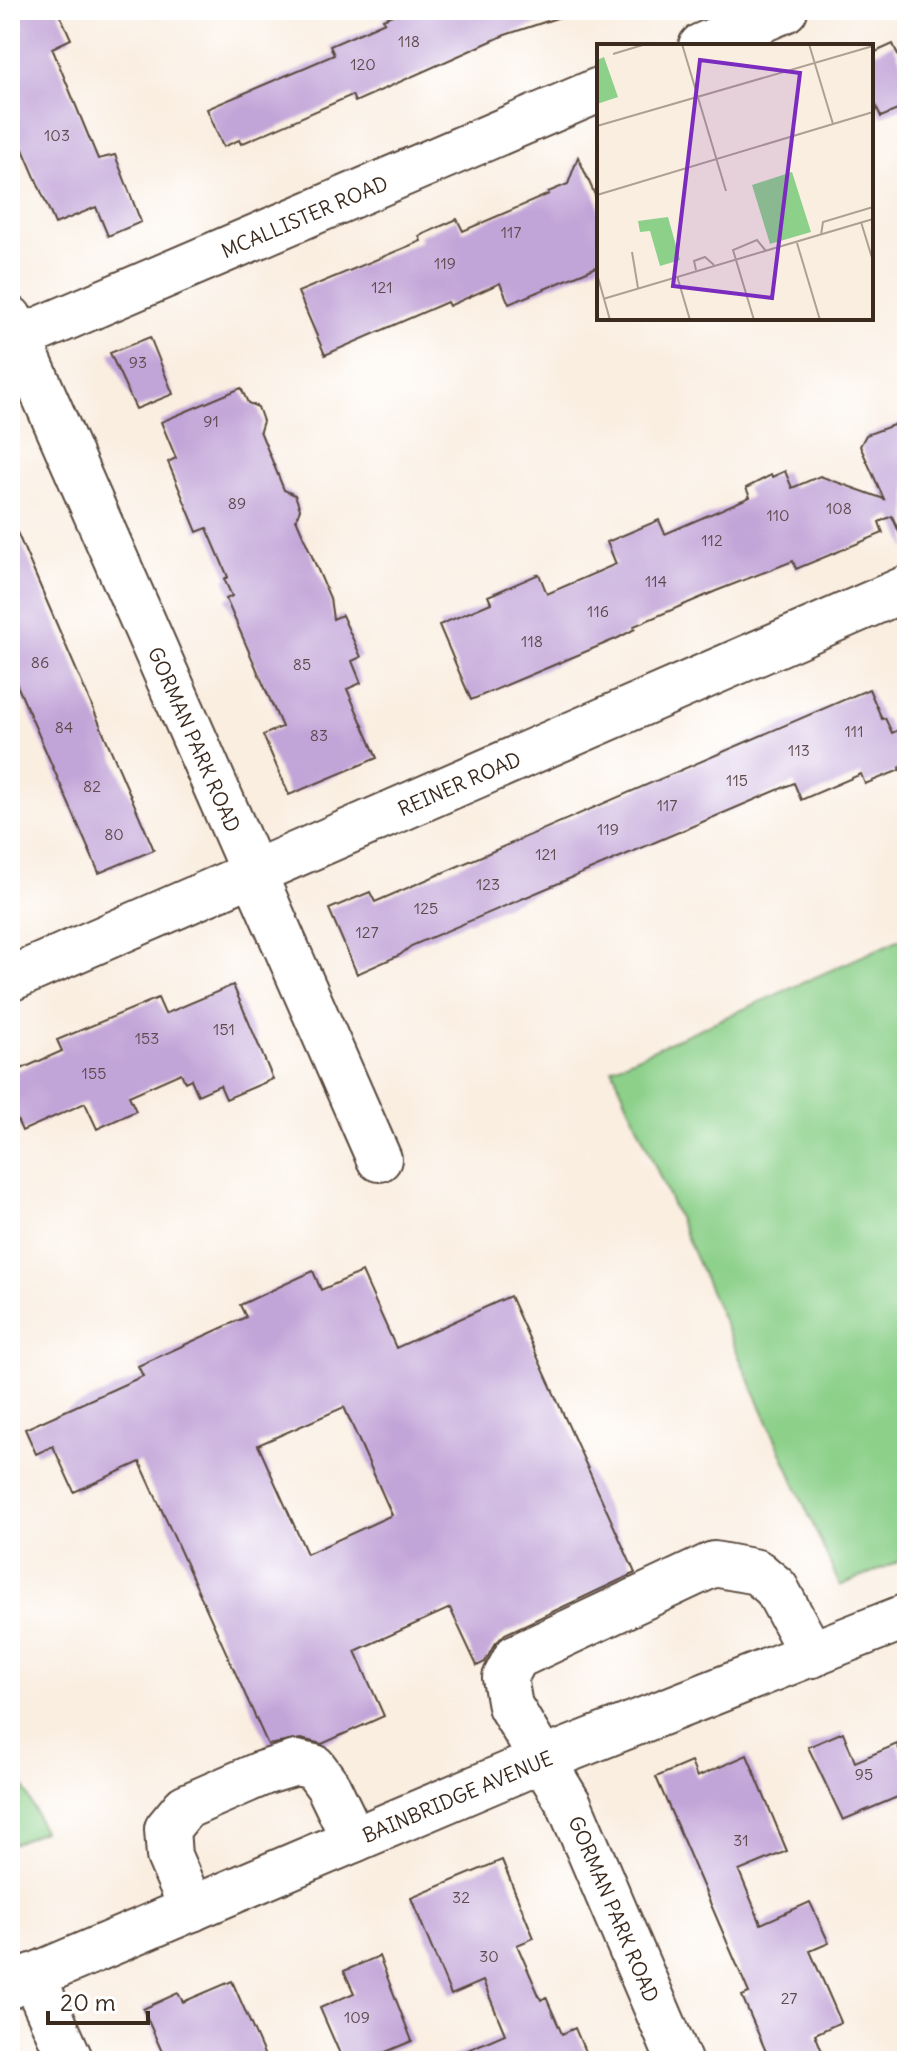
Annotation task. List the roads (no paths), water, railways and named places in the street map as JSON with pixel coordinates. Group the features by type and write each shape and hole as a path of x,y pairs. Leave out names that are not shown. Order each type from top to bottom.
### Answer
{"street":[{"path":"706,44 785,10"},
{"name":"MCALLISTER ROAD","path":"13,333 597,91"},
{"name":"GORMAN PARK ROAD","path":"13,333 379,1159"},
{"name":"REINER ROAD","path":"10,979 907,588"},
{"name":"GORMAN PARK ROAD","path":"679,2061 569,1804 510,1706 505,1678 516,1657 714,1564 757,1572 776,1588 812,1655"},
{"name":"BAINBRIDGE AVENUE","path":"22,1981 542,1760 907,1616"},
{"path":"192,1909 169,1856 167,1829 185,1807 263,1773 296,1763 314,1767 328,1786 354,1840"},
{"path":"22,1981 71,2061"}]}
